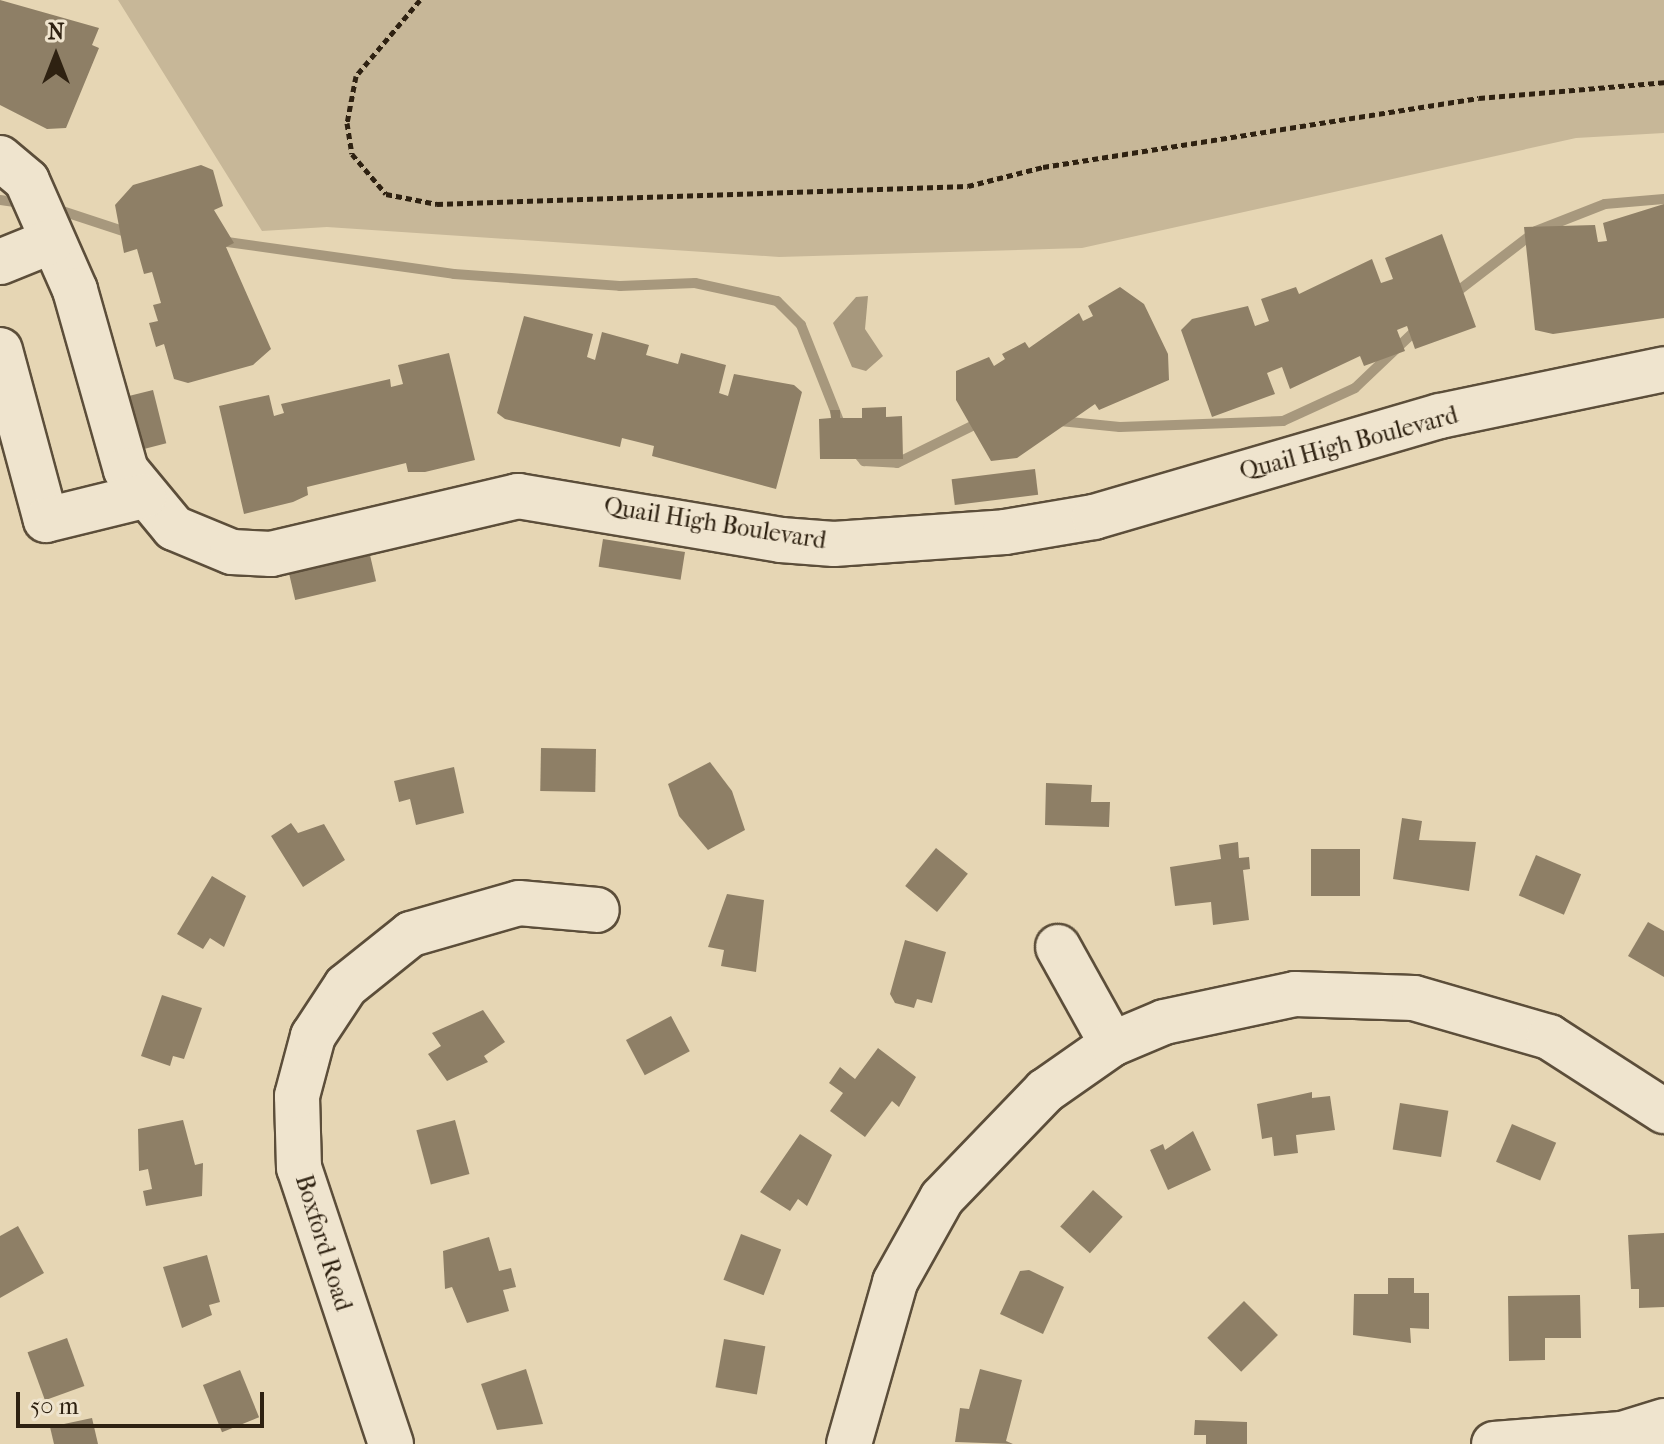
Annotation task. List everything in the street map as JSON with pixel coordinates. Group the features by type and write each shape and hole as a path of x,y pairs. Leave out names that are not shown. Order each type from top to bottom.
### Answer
{"street":[{"name":"Quail High Boulevard","path":"0,158 27,181 75,290 126,470 144,496 195,542 271,554 518,496 781,540 834,544 1005,532 1094,517 1440,416 1664,369"},
{"path":"0,262 52,241"},
{"path":"0,350 46,520 144,496"},
{"name":"Boxford Road","path":"391,1444 299,1168 297,1096 313,1036 346,986 411,934 519,903 597,910"},
{"path":"1058,947 1112,1044"},
{"path":"849,1444 895,1282 942,1198 1045,1091 1112,1044 1209,1009 1295,994 1414,998 1549,1037 1664,1111"},
{"path":"1494,1444 1622,1434 1664,1421"}],"path":[{"path":"420,0 356,76 347,123 352,154 386,194 437,204 968,186 1043,167 1464,100 1664,82"}],"shaded area":[{"path":"118,0 1664,0 1664,133 1576,138 1082,248 779,257 327,227 262,231"},
{"path":"868,296 865,329 883,356 866,371 852,367 833,323 856,297"}],"building":[{"path":"0,0 99,28 92,45 99,48 66,128 47,129 0,105"},
{"path":"201,165 213,170 223,206 214,210 234,243 226,247 271,349 253,365 188,383 174,379 164,344 156,347 149,323 158,321 153,305 161,303 152,272 144,274 137,249 124,253 115,205 133,185"},
{"path":"1664,204 1664,318 1553,334 1535,330 1524,227 1595,225 1598,242 1607,241 1603,223"},
{"path":"1442,234 1476,327 1415,349 1407,326 1397,330 1405,351 1364,366 1360,356 1290,389 1282,367 1267,373 1275,394 1212,417 1181,330 1192,319 1248,306 1255,326 1269,321 1261,299 1296,287 1299,294 1372,259 1381,283 1393,279 1385,258"},
{"path":"1120,287 1144,304 1168,354 1169,380 1099,410 1095,404 1017,458 991,461 956,400 956,371 989,357 994,366 1005,359 1002,354 1025,342 1029,348 1079,313 1083,321 1093,316 1088,306"},
{"path":"524,316 593,334 587,357 595,360 602,332 649,345 646,355 678,364 681,353 726,365 719,393 728,396 734,374 794,385 802,392 776,489 652,456 654,446 622,438 620,447 505,419 497,413"},
{"path":"449,353 475,460 425,472 408,472 406,463 307,487 308,495 293,502 244,514 219,406 269,395 274,416 284,413 281,404 390,379 391,387 403,384 398,365"},
{"path":"153,390 166,443 139,450 126,397"},
{"path":"886,407 886,417 902,416 903,459 820,459 819,419 831,418 830,410 840,410 840,418 862,418 862,408"},
{"path":"1035,469 1038,495 955,505 952,479"},
{"path":"603,539 685,552 681,580 599,567"},
{"path":"370,555 376,581 295,600 289,574"},
{"path":"541,748 596,749 595,792 540,791"},
{"path":"710,762 732,791 745,830 708,850 679,816 668,784"},
{"path":"454,767 464,813 416,825 410,799 399,802 394,781"},
{"path":"1046,783 1092,785 1091,802 1110,802 1109,827 1045,825"},
{"path":"1402,818 1422,821 1419,840 1476,842 1469,891 1393,879"},
{"path":"291,823 298,833 324,824 345,860 303,887 271,836"},
{"path":"1238,842 1239,858 1249,857 1250,869 1243,870 1249,920 1213,925 1211,902 1175,906 1170,867 1221,859 1219,845"},
{"path":"936,848 968,874 937,912 905,886"},
{"path":"1311,849 1360,849 1360,896 1311,896"},
{"path":"1536,855 1581,874 1564,915 1519,896"},
{"path":"212,876 246,896 224,947 210,938 203,949 177,934"},
{"path":"727,894 764,900 756,972 721,966 724,950 708,947"},
{"path":"1648,922 1664,931 1664,977 1628,956"},
{"path":"905,940 946,952 932,1003 917,999 914,1008 895,1003 890,994"},
{"path":"162,995 202,1008 184,1059 173,1056 170,1066 141,1056"},
{"path":"483,1010 505,1042 484,1056 488,1062 447,1081 428,1054 441,1046 432,1033"},
{"path":"671,1016 690,1051 645,1075 626,1040"},
{"path":"878,1048 916,1077 899,1107 892,1101 865,1137 830,1111 843,1093 829,1083 840,1067 855,1079"},
{"path":"1312,1092 1312,1098 1330,1096 1335,1130 1296,1135 1298,1153 1274,1156 1272,1137 1262,1139 1257,1104"},
{"path":"1400,1103 1448,1111 1441,1157 1393,1149"},
{"path":"183,1120 195,1165 203,1163 202,1196 146,1206 143,1191 152,1189 148,1169 139,1171 138,1129"},
{"path":"455,1120 469,1174 431,1184 416,1130"},
{"path":"1512,1124 1556,1143 1540,1180 1496,1162"},
{"path":"1193,1131 1211,1170 1168,1190 1150,1150 1163,1144 1165,1150"},
{"path":"800,1134 832,1155 807,1206 798,1199 790,1211 760,1192"},
{"path":"1093,1190 1123,1217 1090,1253 1060,1226"},
{"path":"18,1226 44,1273 0,1298 0,1236"},
{"path":"1664,1233 1664,1307 1639,1308 1639,1289 1631,1289 1628,1235"},
{"path":"741,1234 781,1249 764,1295 723,1280"},
{"path":"489,1237 499,1271 511,1268 516,1287 503,1290 509,1311 467,1323 452,1287 445,1289 443,1251"},
{"path":"207,1255 220,1302 209,1305 212,1315 182,1328 163,1267"},
{"path":"1029,1270 1064,1287 1043,1334 1000,1314 1020,1271"},
{"path":"1388,1278 1414,1278 1414,1293 1429,1293 1429,1329 1410,1328 1411,1343 1353,1335 1354,1294 1388,1294"},
{"path":"1580,1295 1581,1338 1545,1338 1545,1360 1509,1361 1508,1296"},
{"path":"1244,1301 1278,1335 1241,1372 1207,1338"},
{"path":"67,1338 84,1386 45,1400 28,1352"},
{"path":"724,1339 765,1346 757,1395 715,1387"},
{"path":"526,1369 543,1424 497,1430 481,1384"},
{"path":"980,1369 1022,1380 1006,1441 1013,1444 955,1442 960,1408 969,1409"},
{"path":"240,1370 259,1417 222,1432 203,1385"},
{"path":"92,1418 98,1444 54,1444 50,1427"},
{"path":"1195,1420 1247,1422 1247,1444 1206,1444 1206,1435 1194,1435"}],"waterway":[{"path":"1454,294 1536,231 1605,204 1664,199"},
{"path":"0,200 22,203"},
{"path":"53,208 129,233"},
{"path":"220,241 454,274 620,286 695,283 777,301 801,325 839,421"},
{"path":"1060,421 1120,427 1283,421 1355,388 1419,327"},
{"path":"854,449 864,461 897,463 982,421"}]}
